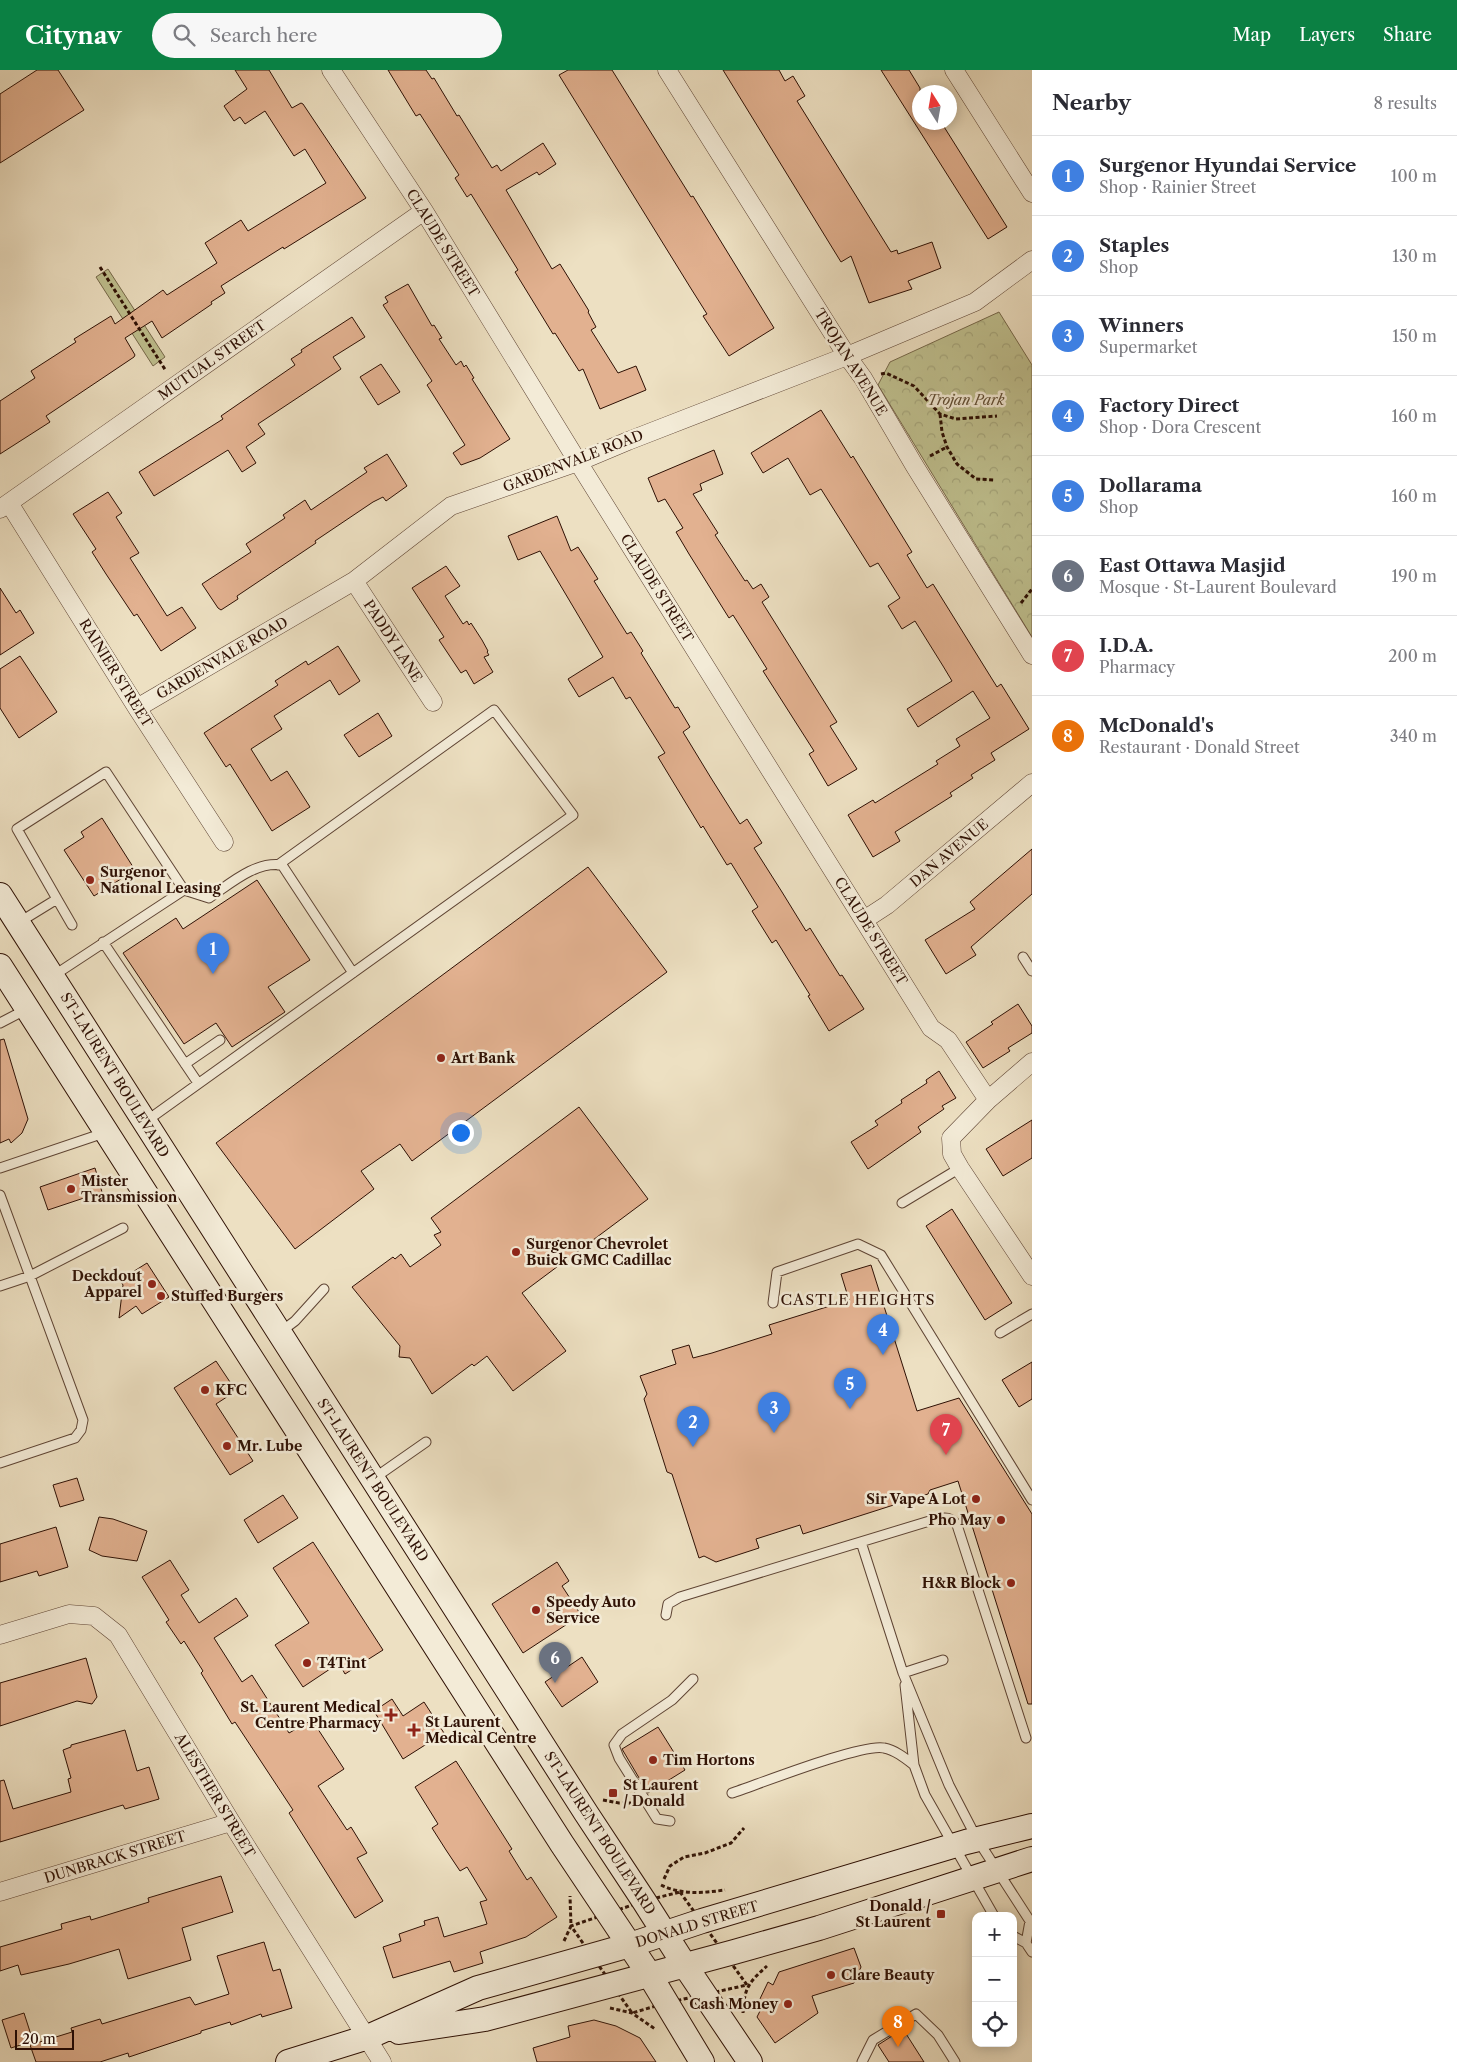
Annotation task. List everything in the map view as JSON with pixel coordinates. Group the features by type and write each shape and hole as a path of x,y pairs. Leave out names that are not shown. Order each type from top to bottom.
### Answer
{"main road":[{"name":"ST-LAURENT BOULEVARD","path":"0,895 665,1935 750,2062"},
{"path":"0,966 562,1844 649,1974 702,2062"},
{"name":"DONALD STREET","path":"288,2062 368,2037 478,1988 665,1935 702,1921 953,1846 1032,1826"},
{"name":"DONALD STREET","path":"368,2037 484,2018 649,1974 819,1928 1032,1859"}],"street":[{"name":"CLAUDE STREET","path":"331,70 424,211 931,1028 948,1040 988,1100"},
{"name":"TROJAN AVENUE","path":"667,70 847,356 863,378 914,465 1032,655"},
{"path":"954,70 1032,193"},
{"name":"MUTUAL STREET","path":"4,506 424,211"},
{"name":"GARDENVALE ROAD","path":"137,708 354,581 451,506 578,462 847,356 975,302 1032,260"},
{"name":"RAINIER STREET","path":"4,506 224,842"},
{"name":"PADDY LANE","path":"354,581 433,702"},
{"name":"DAN AVENUE","path":"864,920 887,906 1032,783"},
{"path":"1032,1062 988,1100 951,1138 952,1154 960,1168 1032,1276"},
{"name":"ALESTHER STREET","path":"0,1635 69,1614 94,1616 118,1635 231,1822 382,2062"},
{"name":"DUNBRACK STREET","path":"0,1892 231,1822"}],"lane":[{"path":"145,1122 573,815 494,710 278,865"},
{"path":"72,925 17,829 106,772 184,890 209,898 257,867 282,865 353,973"},
{"path":"52,976 184,890"},
{"path":"18,924 57,899"},
{"path":"103,942 198,1083"},
{"path":"1023,957 1032,971"},
{"path":"0,1023 28,1009"},
{"path":"185,1064 220,1040"},
{"path":"0,1168 107,1132"},
{"path":"902,1203 960,1168"},
{"path":"0,1195 83,1420 81,1430 75,1438 0,1463"},
{"path":"0,1286 30,1276 123,1228"},
{"path":"774,1302 777,1272 858,1244 881,1255 1032,1500"},
{"path":"279,1333 295,1321 324,1289"},
{"path":"1000,1333 1032,1314"},
{"path":"372,1479 426,1442"},
{"path":"666,1615 668,1604 680,1597 936,1519 946,1517 953,1519 957,1524 1026,1738"},
{"path":"861,1542 903,1673 949,1785 977,1839 1030,1921 1026,1943"},
{"path":"903,1673 944,1660"},
{"path":"903,1673 914,1765 925,1795 992,1912"},
{"path":"670,1822 657,1819 619,1758 614,1745 622,1734 672,1700 693,1679"},
{"path":"732,1793 860,1750 883,1747 899,1754 914,1765"},
{"path":"1017,1938 1026,1943 1032,1952"},
{"path":"862,2062 872,2040 916,2014 938,2035 955,2062"}],"path":[{"path":"100,267 176,386"},
{"path":"863,378 886,373 914,386 940,414 956,419 997,416"},
{"path":"940,414 942,432 947,447 957,464 976,479 995,480"},
{"path":"600,1800 619,1803 646,1802"},
{"path":"664,1879 670,1866 684,1857 705,1853 731,1843 744,1828"},
{"path":"660,1885 680,1892 732,1889"},
{"path":"560,1946 565,1940 570,1926 570,1889"},
{"path":"743,2018 743,1999 747,1985 770,1964"},
{"path":"603,2008 632,2013 661,2033"}],"green space":[{"path":"108,269 165,357 153,366 96,277"},
{"name":"Trojan Park","path":"999,312 1032,365 1032,637 878,385 890,362"}],"building":[{"path":"37,70 58,70 84,110 0,163 0,94"},
{"path":"235,70 269,70 292,108 301,103 303,104 366,198 221,286 225,293 162,338 152,321 125,338 135,355 134,357 46,416 50,422 0,454 0,401 35,378 31,371 76,342 74,339 111,316 115,324 163,290 167,295 217,263 205,243 241,220 248,231 326,183 305,149 294,156 265,111 245,124 240,117 234,121 224,106 247,89"},
{"path":"388,70 426,70 432,79 434,78 457,116 459,115 492,168 497,165 501,171 543,143 556,164 539,175 537,172 506,190 552,269 560,264 589,311 596,327 591,330 618,373 636,366 646,390 600,409 583,369 579,371 555,333 553,334 515,272 518,270 471,194 467,197 455,178 459,175 420,114 416,116"},
{"path":"568,70 612,70 691,197 693,196 774,328 729,356 703,316 707,314 559,75"},
{"path":"723,70 779,70 785,81 793,76 805,96 797,101 891,252 897,250 898,254 932,242 941,268 908,281 912,289 869,303 851,256 841,262"},
{"path":"881,70 909,70 918,85 912,85 912,119"},
{"path":"919,130 946,130 1007,227 988,239"},
{"path":"408,284 432,326 434,325 442,338 439,339 456,365 461,361 464,367 466,365 474,378 472,379 510,439 480,458 461,465 453,453 465,445 427,385 432,381 383,305 388,302 385,297"},
{"path":"352,317 365,337 333,357 341,369 258,424 265,434 246,447 256,463 242,472 228,450 154,496 139,472 223,419 221,416 295,365 291,359 302,352 301,350"},
{"path":"381,364 400,392 378,405 360,377"},
{"path":"821,410 851,458 853,456 912,552 907,555 927,588 933,584 997,687 1001,684 1029,729 991,753 995,760 971,775 973,778 950,793 952,796 895,832 900,841 873,857 848,815 873,800 875,803 938,764 936,761 960,746 956,739 990,718 973,691 918,727 907,709 952,681 943,666 915,621 902,629 888,606 900,598 878,563 870,567 821,489 810,495 788,458 763,473 751,453"},
{"path":"714,450 723,474 700,484 702,490 693,494 718,533 715,535 745,581 747,580 753,589 761,584 769,597 762,602 837,722 830,726 857,769 828,786 809,754 814,751 763,671 767,669 733,615 729,618 689,554 676,532 683,528 665,499 658,502 648,478"},
{"path":"387,454 407,486 386,501 383,497 373,502 237,596 238,599 221,610 218,608 202,584 251,552 246,544 285,518 283,515 305,500 311,510 367,472 364,468"},
{"path":"108,492 122,513 116,517 139,553 130,558 167,616 182,607 196,628 161,651 137,614 134,616 106,574 92,552 96,549 73,514"},
{"path":"557,516 571,551 578,547 598,579 594,581 627,634 631,632 643,651 641,653 675,708 678,707 690,727 683,732 711,778 740,824 747,819 762,843 754,848 806,931 810,928 840,976 842,975 864,1009 829,1031 808,996 810,995 776,940 772,943 752,911 758,907 731,863 727,865 703,826 701,828 658,757 665,753 630,697 626,699 613,677 579,697 568,679 603,657 540,551 518,560 508,536"},
{"path":"446,566 460,586 445,596 463,624 467,621 469,625 471,623 489,655 484,657 493,672 474,684 466,670 461,673 439,640 444,637 412,588"},
{"path":"0,588 16,613 20,610 34,633 0,655"},
{"path":"338,646 360,681 339,695 330,680 274,716 282,729 251,749 271,781 287,771 310,807 272,831 230,764 226,767 204,733 278,685 275,681 306,661 308,665"},
{"path":"20,656 57,712 19,738 0,708 0,669"},
{"path":"378,713 392,736 359,757 344,735"},
{"path":"102,818 135,870 94,896 64,850 84,837 81,832"},
{"path":"1032,849 1032,894 971,947 976,955 946,974 925,940 975,909 970,902"},
{"name":"Art Bank","path":"588,867 667,972 412,1161 400,1144 361,1171 374,1189 295,1249 216,1143"},
{"path":"257,880 310,960 268,987 285,1012 232,1047 216,1023 184,1044 123,953 176,918 183,929"},
{"path":"1018,1004 1032,1026 1032,1033 1008,1048 1010,1051 983,1068 966,1042"},
{"path":"4,1039 28,1119 22,1133 11,1143 9,1139 0,1143 0,1040"},
{"path":"939,1071 956,1098 942,1106 944,1109 918,1127 921,1132 868,1169 851,1142 878,1125 875,1121 902,1103 901,1100 927,1083 926,1080"},
{"name":"Surgenor Chevrolet Buick GMC Cadillac","path":"579,1107 648,1199 522,1293 566,1351 513,1391 487,1356 474,1366 472,1364 432,1394 410,1358 399,1357 400,1346 352,1287 393,1257 395,1259 401,1254 410,1267 441,1245 434,1235 441,1232 431,1218"},
{"path":"1032,1120 1032,1158 1003,1176 986,1149"},
{"name":"Mister Transmission","path":"95,1168 102,1192 48,1210 40,1187"},
{"path":"952,1209 1012,1303 985,1320 926,1226"},
{"path":"147,1263 169,1297 142,1314 136,1306 119,1318 123,1285 120,1280"},
{"path":"871,1265 917,1411 959,1398 1032,1514 1032,1704 1028,1704 958,1481 930,1490 928,1494 803,1534 800,1525 756,1539 759,1548 716,1562 704,1556 699,1558 672,1474 667,1472 644,1399 647,1394 640,1376 676,1364 672,1350 689,1345 693,1358 712,1353 772,1334 769,1325 849,1300 841,1274"},
{"path":"216,1361 236,1391 216,1404 253,1461 230,1475 174,1388"},
{"path":"1032,1362 1032,1399 1019,1407 1002,1380"},
{"path":"77,1478 84,1500 60,1507 53,1485"},
{"path":"283,1495 298,1518 258,1543 244,1520"},
{"path":"99,1517 113,1519 147,1531 137,1561 102,1556 89,1550"},
{"path":"56,1527 68,1567 39,1576 37,1571 0,1582 0,1544"},
{"path":"313,1542 383,1650 345,1674 339,1663 303,1687 275,1645 309,1623 273,1568"},
{"path":"170,1560 189,1590 181,1595 199,1623 236,1598 248,1616 214,1638 242,1682 252,1675 289,1733 312,1720 344,1769 318,1786 347,1830 351,1827 367,1853 357,1858 383,1901 355,1918 289,1813 293,1810 235,1722 232,1724 184,1641 181,1644 166,1622 169,1620 142,1577"},
{"name":"Speedy Auto Service","path":"557,1562 569,1581 562,1586 581,1615 523,1653 492,1604"},
{"path":"582,1657 598,1682 562,1707 545,1682"},
{"path":"86,1658 97,1697 92,1704 77,1701 0,1726 0,1683"},
{"name":"St Laurent Medical Centre","path":"392,1699 403,1716 424,1702 444,1733 403,1759 374,1711"},
{"name":"Tim Hortons","path":"658,1727 685,1770 648,1793 622,1749"},
{"path":"125,1730 137,1771 149,1767 159,1799 125,1809 123,1805 0,1842 0,1781 4,1780 13,1809 71,1792 68,1779 71,1778 63,1750 71,1747 71,1745"},
{"path":"456,1761 512,1849 509,1851 527,1880 531,1877 557,1917 526,1937 480,1952 483,1963 454,1972 450,1961 393,1978 383,1947 401,1941 399,1934 425,1925 424,1921 438,1917 444,1937 487,1924 480,1902 487,1900 467,1867 460,1871 446,1850 432,1828 438,1824 415,1787"},
{"path":"221,1876 233,1912 182,1928 191,1960 128,1979 119,1949 69,1964 21,1975 18,1965 0,1971 0,1947 62,1929 61,1924 90,1916 91,1920 149,1902 148,1898"},
{"path":"264,1942 273,1971 280,1969 292,2008 262,2017 261,2014 231,2025 230,2022 129,2057 128,2053 100,2062 36,2062 30,2045 72,2032 71,2028 100,2019 102,2024 190,1997 195,2005 229,1994 217,1956"},
{"name":"Cash Money","path":"854,1948 861,1967 854,1983 812,1996 818,2013 775,2043 757,2017 763,2005 758,2003 768,1982 773,1985 779,1972"},
{"path":"24,2013 33,2041 11,2048 2,2020"},
{"path":"594,2020 616,2026 640,2038 656,2062 537,2062 533,2048 570,2037 568,2026"},
{"path":"903,2029 924,2062 889,2062 878,2045"}],"place":[{"name":"Surgenor National Leasing","path":"90,880"},
{"name":"Surgenor Hyundai Service","path":"213,974"},
{"name":"Art Bank","path":"441,1058"},
{"name":"Mister Transmission","path":"71,1189"},
{"name":"Surgenor Chevrolet Buick GMC Cadillac","path":"516,1252"},
{"name":"Deckdout Apparel","path":"152,1284"},
{"name":"Stuffed Burgers","path":"161,1296"},
{"name":"Factory Direct","path":"883,1355"},
{"name":"KFC","path":"205,1390"},
{"name":"Dollarama","path":"850,1409"},
{"name":"Winners","path":"774,1433"},
{"name":"Mr. Lube","path":"227,1446"},
{"name":"Staples","path":"693,1447"},
{"name":"I.D.A.","path":"946,1455"},
{"name":"Sir Vape A Lot","path":"976,1499"},
{"name":"Pho May","path":"1001,1520"},
{"name":"H&R Block","path":"1011,1583"},
{"name":"Speedy Auto Service","path":"536,1610"},
{"name":"T4Tint","path":"307,1663"},
{"name":"East Ottawa Masjid","path":"555,1683"},
{"name":"St. Laurent Medical Centre Pharmacy","path":"391,1715"},
{"name":"St Laurent Medical Centre","path":"414,1730"},
{"name":"Tim Hortons","path":"653,1760"},
{"name":"St Laurent / Donald","path":"613,1793"},
{"name":"Donald / St Laurent","path":"941,1914"},
{"name":"Clare Beauty","path":"831,1975"},
{"name":"Cash Money","path":"788,2004"},
{"name":"McDonald's","path":"898,2047"}],"district":[{"name":"CASTLE HEIGHTS","path":"858,1300"}]}
